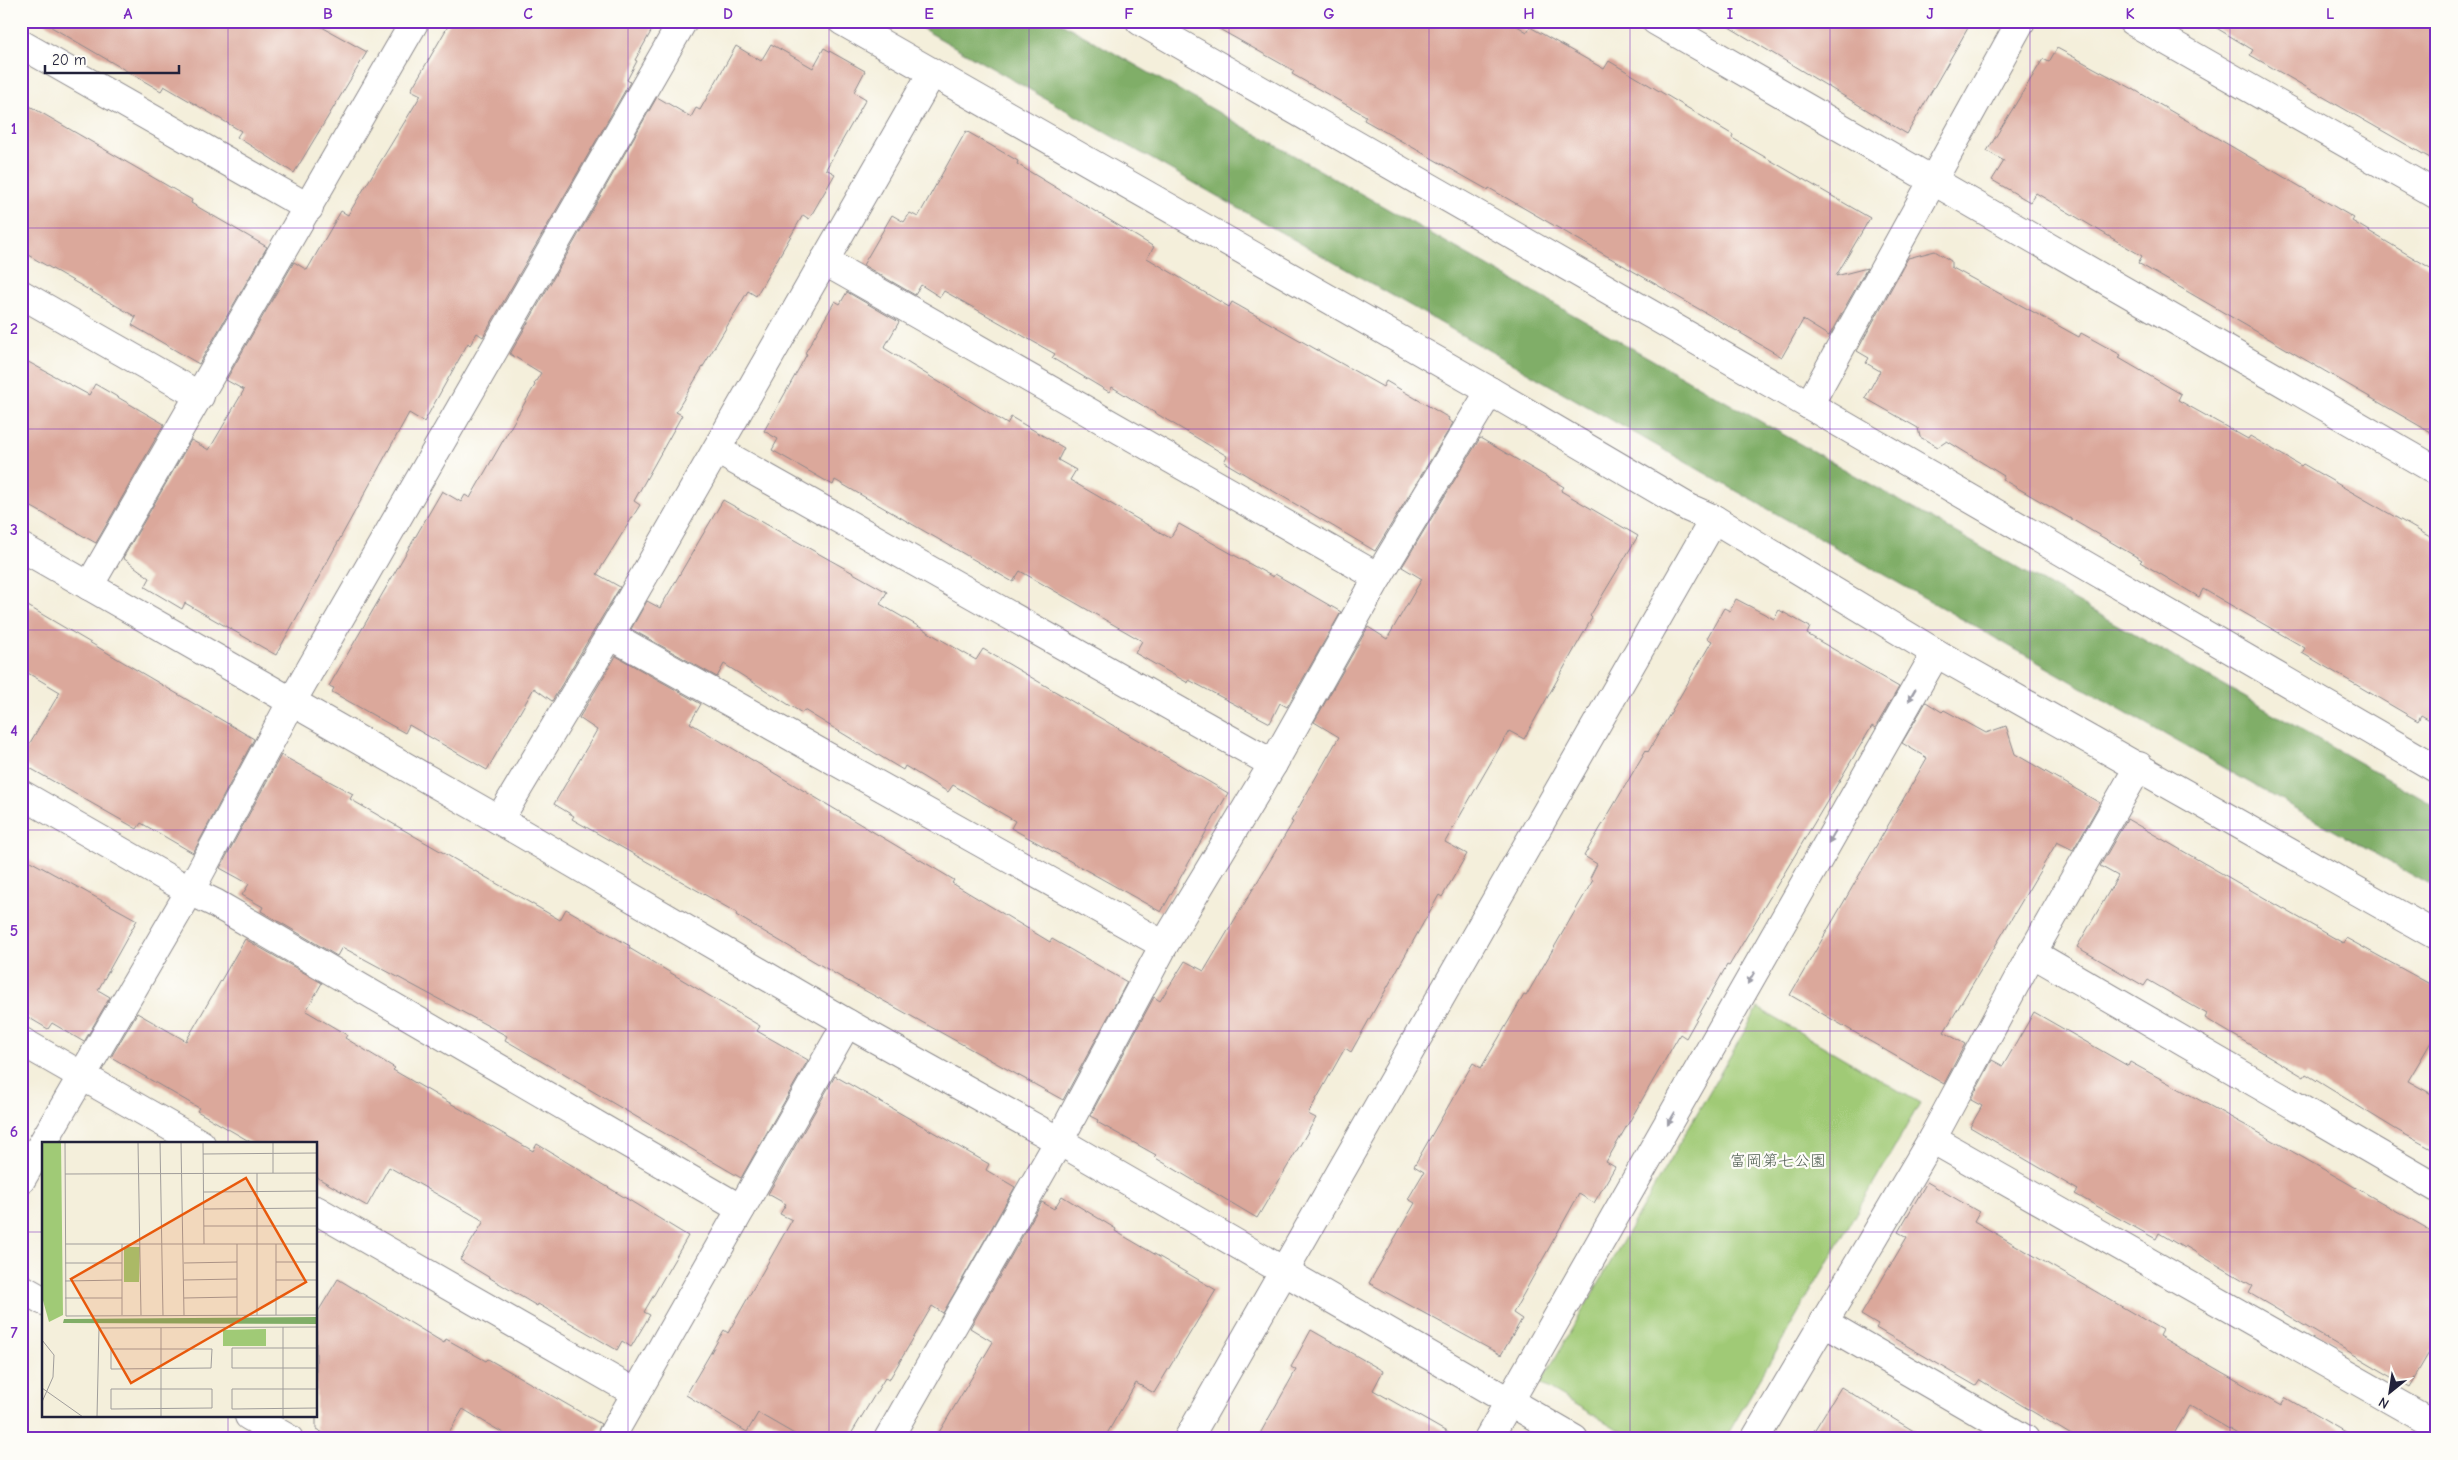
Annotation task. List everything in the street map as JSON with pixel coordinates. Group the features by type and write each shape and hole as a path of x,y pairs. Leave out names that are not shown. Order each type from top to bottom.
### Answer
{"street":[{"path":"44,1142 190,892 291,703 683,21"},
{"path":"842,21 1490,391 1689,508 1714,519 1936,653 2437,936"},
{"path":"1140,21 1809,405 2437,769"},
{"path":"1656,21 2437,471"},
{"path":"1809,405 1932,179 2022,21"},
{"path":"2132,21 2437,195"},
{"path":"89,586 308,208 409,24"},
{"path":"21,44 308,208"},
{"path":"499,820 610,635 932,73"},
{"path":"824,261 1378,577"},
{"path":"21,294 200,396"},
{"path":"888,1439 1059,1141 1164,945 1273,764 1378,577 1490,391"},
{"path":"717,450 1273,764"},
{"path":"1188,1439 1714,519"},
{"path":"21,547 291,703 499,820 847,1023 1059,1141 1284,1270 1574,1439"},
{"path":"610,635 1164,945"},
{"path":"1488,1439 1936,653"},
{"path":"1755,1439 1932,1139 2032,953 2139,766"},
{"path":"21,794 190,892 215,902 741,1209"},
{"path":"2032,953 2437,1188"},
{"path":"610,1439 847,1023"},
{"path":"21,1041 198,1142"},
{"path":"1932,1139 2437,1426"},
{"path":"21,1180 42,1145"},
{"path":"318,1211 636,1393"},
{"path":"21,1288 42,1300"},
{"path":"1823,1322 2025,1439"},
{"path":"252,1418 289,1439"}],"green space":[{"path":"909,21 1058,21 2437,807 2437,889"},
{"name":"富岡第七公園","path":"1758,1008 1920,1103 1725,1439 1635,1439 1540,1384"}],"building":[{"path":"41,21 311,21 367,52 294,173 237,137 241,131 164,86 161,91"},
{"path":"451,21 657,21 635,60 637,61 627,80 630,82 483,337 477,333 470,345 468,343 424,422 409,413 276,655 185,603 182,609 145,587 150,578 123,558 191,440 209,450 244,390 226,380 294,262 307,270 341,211 348,215 421,95 411,90"},
{"path":"1205,21 1509,21 1527,32 1530,27 1604,69 1609,61 1733,135 1732,138 1870,218 1836,276 1867,268 1829,336 1803,320 1782,357 1489,188 1488,190 1364,120 1366,116 1292,74 1294,71"},
{"path":"1719,21 1972,21 1907,134"},
{"path":"2205,21 2437,21 2437,162 2250,55 2253,50"},
{"path":"771,44 813,68 824,48 865,71 854,92 866,99 826,169 835,174 809,219 803,215 756,296 748,291 676,412 682,415 634,501 640,505 597,574 620,587 552,701 534,688 487,770 409,725 405,733 332,692 334,688 329,686 442,491 461,502 465,495 470,498 535,385 541,373 510,354 657,97 691,117 696,108 700,110 736,46 761,61"},
{"path":"2057,48 2133,89 2354,218 2352,221 2437,272 2437,436 2138,263 2142,256 2036,193 2030,202 1992,180 2004,161 1987,151 2043,59 2049,62"},
{"path":"21,101 192,200 191,203 267,247 199,364 132,325 136,317 21,251"},
{"path":"966,131 1018,161 1017,164 1154,247 1147,258 1229,307 1232,302 1383,387 1386,381 1449,418 1448,420 1453,423 1375,551 1224,462 1227,456 1112,387 1109,392 1052,358 1055,354 944,291 940,297 921,285 915,295 863,265 892,215 904,222 910,213 918,217"},
{"path":"1935,251 1951,261 1951,267 2079,337 2081,333 2121,355 2119,358 2181,394 2178,400 2248,439 2250,436 2301,466 2303,464 2437,541 2437,724 2421,715 2418,721 2302,653 2305,648 2203,589 2199,597 2140,562 2142,560 2002,479 2004,476 1947,441 1938,447 1920,437 1918,428 1865,398 1880,371 1866,363 1869,358 1857,351 1908,258"},
{"path":"847,292 899,322 884,348 1007,424 1011,417 1064,448 1058,460 1076,470 1070,480 1170,538 1179,524 1273,577 1275,574 1341,612 1287,707 1280,703 1270,723 1189,680 1188,683 1135,653 1142,641 1020,571 1013,582 835,480 833,485 772,450 778,439 764,431 835,301 840,304"},
{"path":"21,358 89,395 95,384 164,424 96,543 21,501"},
{"path":"1480,438 1564,487 1561,491 1638,536 1590,616 1592,618 1524,739 1509,731 1445,842 1467,854 1442,897 1439,895 1351,1052 1345,1048 1308,1114 1316,1118 1257,1218 1154,1157 1156,1155 1097,1122 1098,1120 1090,1116 1154,997 1160,1001 1185,961 1204,971 1293,822 1291,821 1339,737 1314,722 1368,627 1387,639 1422,579 1402,567"},
{"path":"723,500 887,592 880,604 976,660 983,649 1228,793 1161,912 1011,828 1015,821 953,785 948,792 905,766 903,770 804,710 802,713 724,664 717,677 631,629 647,601 660,608"},
{"path":"1736,599 1774,619 1779,610 1810,627 1807,634 1899,687 1875,728 1872,726 1729,966 1727,965 1686,1038 1680,1034 1606,1162 1615,1167 1594,1203 1579,1194 1513,1313 1522,1319 1501,1355 1369,1283 1415,1203 1408,1199 1424,1172 1414,1166 1473,1063 1481,1068 1524,995 1526,996 1593,880 1590,878 1597,864 1584,856 1646,750 1648,752 1712,641 1707,638 1724,608 1730,611"},
{"path":"21,602 254,739 193,853 141,823 137,829 21,763 21,758 60,692 21,669"},
{"path":"616,656 701,704 690,723 954,880 952,883 1050,942 1052,939 1127,982 1063,1100 844,979 736,915 737,913 572,819 574,816 554,804 597,730 579,718"},
{"path":"1926,702 1942,712 1944,710 1986,733 2006,726 2015,754 2100,803 2073,850 2057,842 1944,1032 1965,1044 1944,1084 1790,995 1927,758 1902,743"},
{"path":"281,755 353,794 350,799 560,920 566,909 630,946 629,948 760,1026 757,1031 808,1060 741,1178 505,1040 507,1036 342,947 337,956 261,911 263,907 242,895 249,884 220,868"},
{"path":"2127,819 2343,943 2346,938 2437,988 2437,1032 2408,1081 2437,1097 2437,1152 2397,1130 2306,1074 2304,1077 2205,1018 2207,1014 2148,980 2144,986 2077,947 2118,876 2100,866"},
{"path":"21,856 137,920 98,990 110,997 84,1042 52,1023 48,1029 21,1013"},
{"path":"245,939 322,983 306,1011 347,1035 345,1038 395,1068 393,1070 533,1151 537,1144 688,1236 644,1312 650,1315 631,1347 622,1341 617,1350 538,1304 537,1306 460,1260 484,1221 389,1167 367,1206 318,1178 318,1142 251,1142 197,1111 199,1108 111,1057 137,1013 186,1041"},
{"path":"2034,1012 2128,1066 2130,1062 2265,1136 2437,1234 2437,1339 2409,1387 2249,1293 2253,1286 2185,1246 2184,1248 2159,1233 2156,1239 2075,1194 2078,1190 1970,1127 1982,1106 1971,1100 1992,1060 2003,1066"},
{"path":"835,1076 989,1164 986,1170 1015,1187 943,1313 932,1306 889,1380 885,1378 848,1439 803,1439 758,1413 747,1432 686,1395 724,1330 728,1333 792,1220 780,1214 786,1204 768,1194"},
{"path":"1927,1182 1979,1212 1974,1221 2162,1330 2159,1336 2281,1406 2286,1398 2357,1439 2246,1439 2190,1406 2171,1439 2078,1439 1980,1380 1976,1386 1876,1328 1878,1325 1861,1315 1907,1237 1898,1232"},
{"path":"1062,1196 1116,1229 1115,1231 1216,1290 1154,1393 1136,1383 1104,1439 935,1439 993,1342 970,1328 1042,1202 1054,1209"},
{"path":"338,1279 444,1343 446,1339 486,1361 488,1359 601,1424 594,1439 513,1439 463,1409 445,1439 334,1439 316,1429 316,1418 318,1418 318,1312"},
{"path":"1311,1330 1383,1371 1373,1390 1459,1439 1257,1439 1296,1370 1291,1367"},
{"path":"1841,1387 1927,1439 1809,1439"}]}
